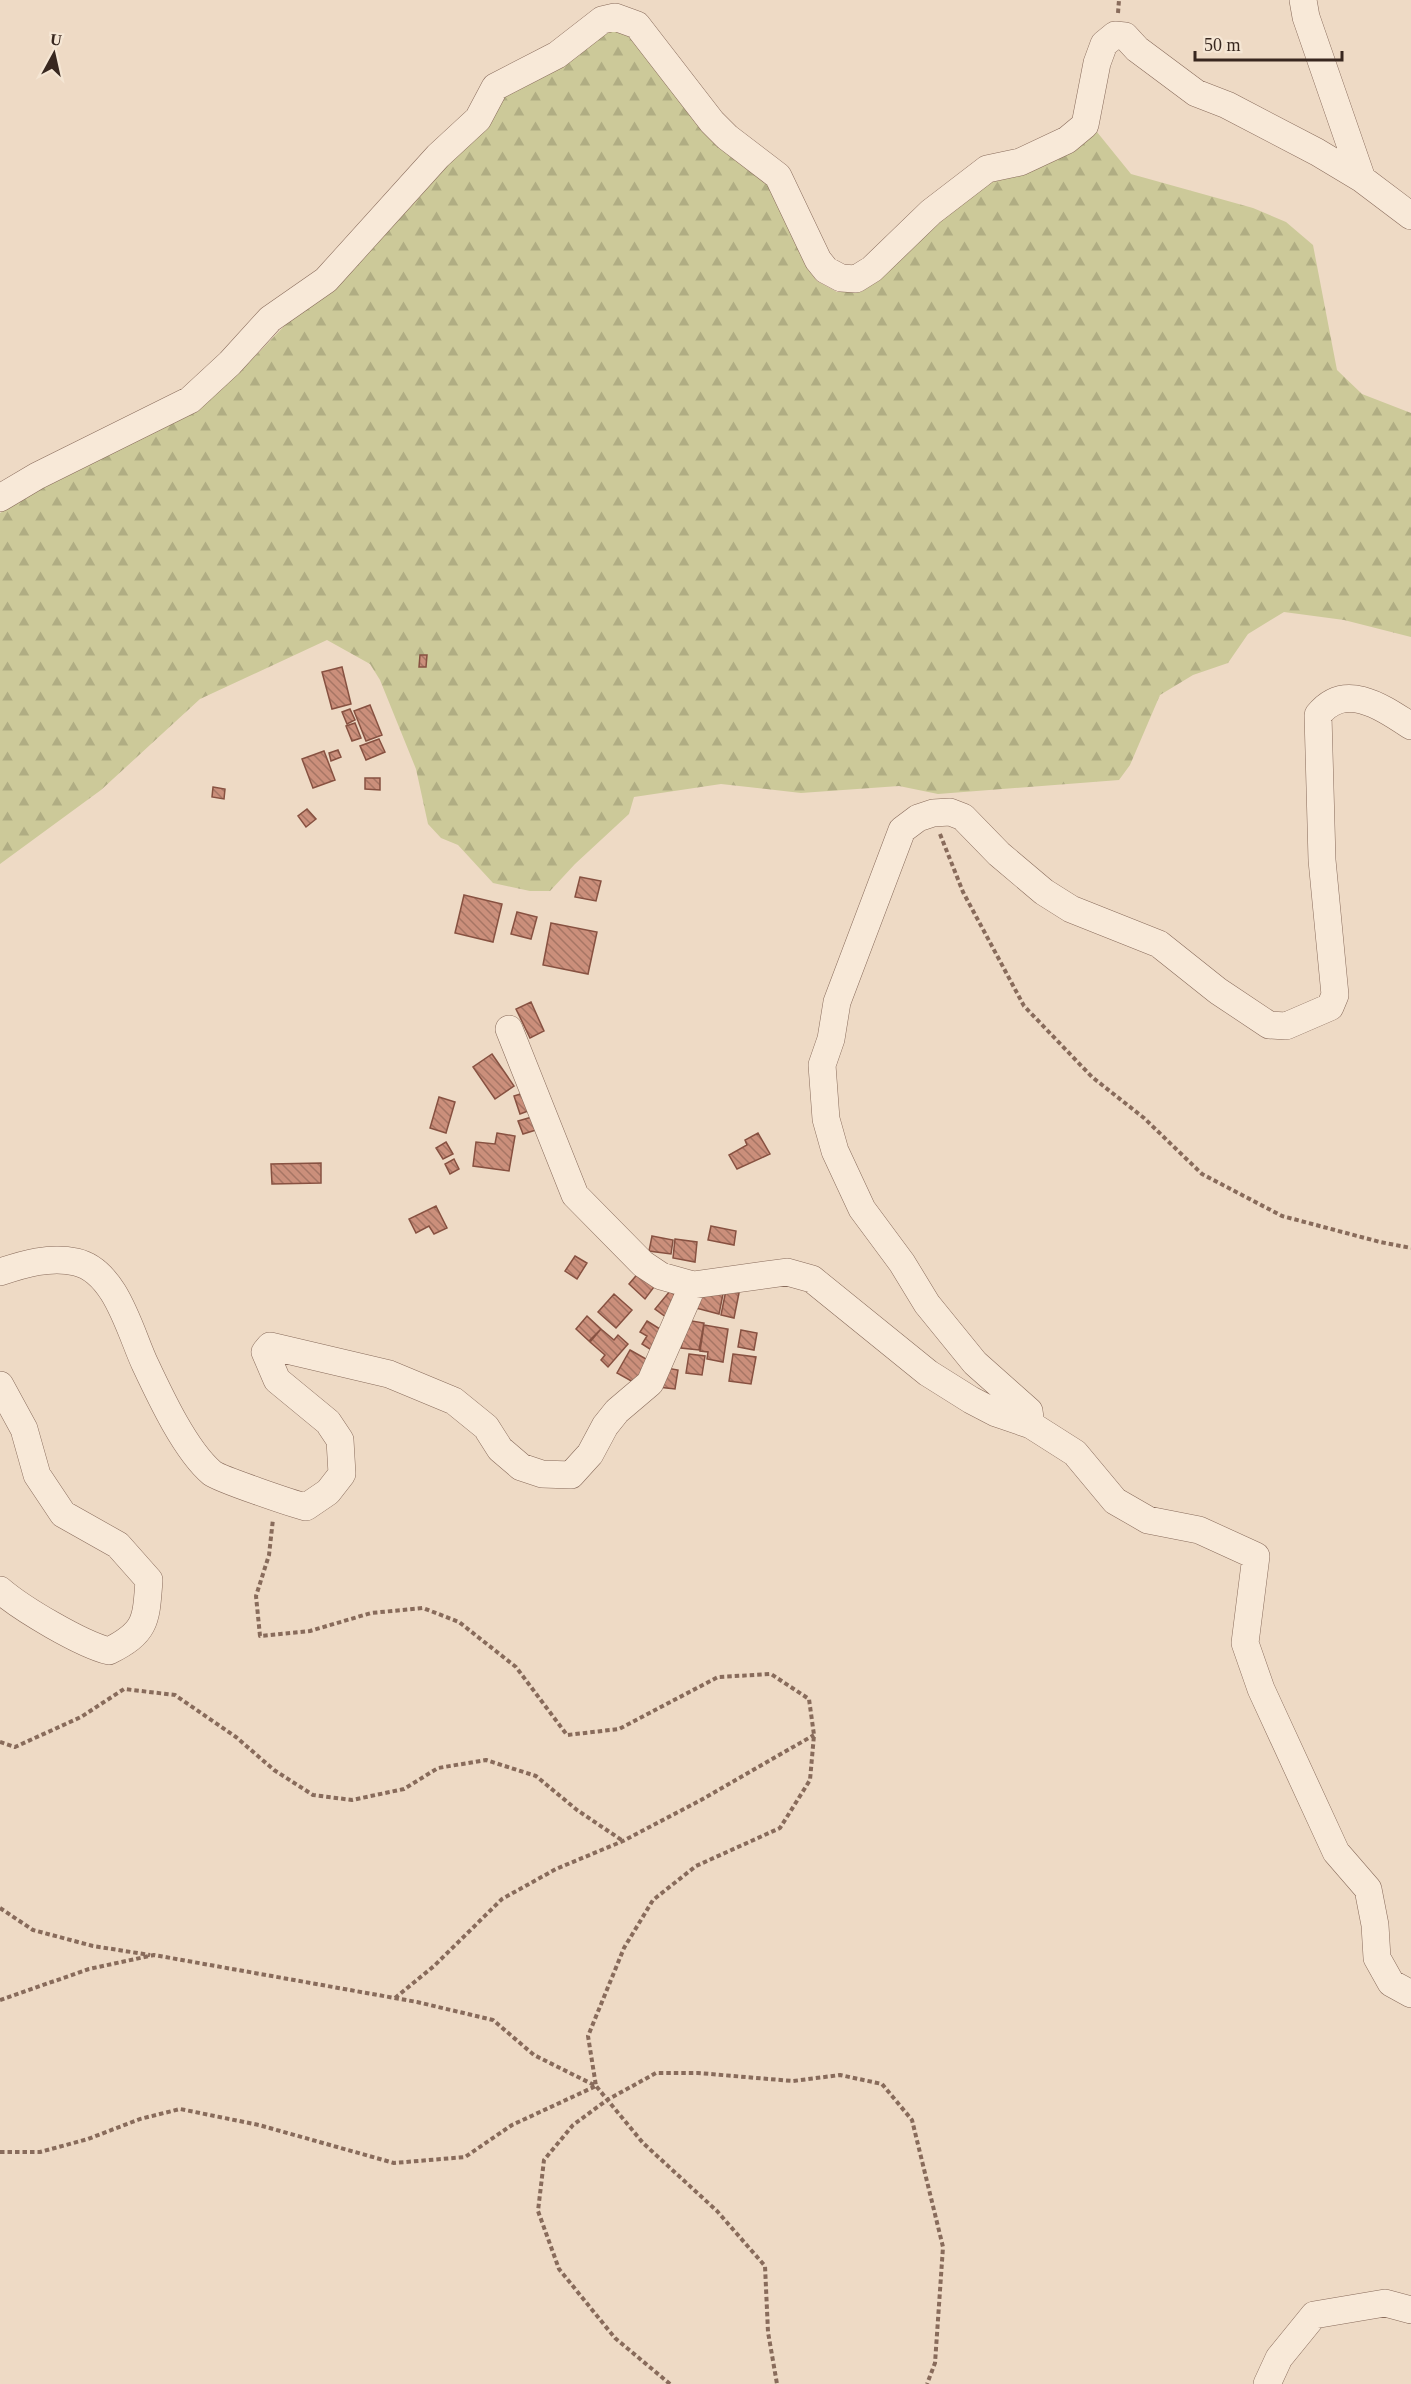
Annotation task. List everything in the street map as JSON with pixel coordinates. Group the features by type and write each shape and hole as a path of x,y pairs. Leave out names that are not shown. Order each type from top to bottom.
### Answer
{"street":[{"path":"1303,0 1306,17 1362,179"},
{"path":"0,498 37,476 190,400 230,363 270,319 326,280 438,156 477,119 495,87 558,55 602,20 615,17 637,25 712,122 727,137 778,176 818,260 826,270 841,278 856,279 872,269 931,212 987,169 1020,162 1067,140 1085,125 1097,63 1104,44 1115,35 1125,36 1137,50 1196,93 1227,105 1317,152 1362,179 1411,216"},
{"path":"1031,1425 1029,1411 975,1363 927,1304 902,1263 862,1209 835,1151 826,1119 822,1065 831,1039 837,1002 902,830 918,818 933,813 950,812 963,817 999,854 1053,898 1071,909 1159,944 1218,992 1269,1025 1286,1026 1330,1007 1335,995 1322,860 1318,715 1326,705 1339,698 1357,699 1376,703 1411,726"},
{"path":"509,1029 575,1195 643,1264 661,1276 693,1285 787,1272 812,1279 928,1373 979,1404 1031,1425 1076,1453 1115,1501 1148,1520 1199,1530 1256,1556 1245,1643 1261,1689 1336,1852 1368,1889 1375,1925 1377,1958 1391,1983 1411,1994"},
{"path":"0,1272 31,1262 60,1260 78,1262 92,1270 112,1290 125,1312 149,1372 169,1413 187,1442 213,1474 265,1492 290,1504 306,1507 328,1492 342,1474 340,1440 328,1422 277,1380 265,1352 270,1346 389,1374 454,1401 486,1427 500,1449 521,1467 542,1474 571,1475 590,1454 616,1411 650,1383 693,1285"},
{"path":"0,1385 24,1429 37,1475 63,1514 118,1545 149,1580 146,1616 131,1640 109,1651 87,1646 13,1601 0,1590"},
{"path":"1268,2384 1279,2358 1314,2315 1385,2303 1411,2310"}],"path":[{"path":"933,813 963,892 1024,1006 1092,1077 1144,1118 1202,1174 1282,1216 1411,1248"},
{"path":"265,1492 273,1521 268,1555 256,1596 260,1636 310,1631 371,1612 423,1608 459,1622 516,1667 567,1735 619,1730 718,1677 771,1674 810,1699 814,1735 810,1780 780,1828 696,1866 653,1900 624,1948 588,2036 596,2086"},
{"path":"0,1742 15,1747 81,1717 124,1689 175,1695 236,1737 274,1770 313,1795 352,1800 404,1789 438,1768 486,1760 536,1776 577,1810 623,1840"},
{"path":"395,1999 434,1966 502,1899 556,1869 623,1840 701,1800 814,1735"},
{"path":"0,1908 33,1930 93,1946 395,1999 493,2020 534,2055 596,2086 644,2143 717,2211 765,2266 768,2332 777,2384"},
{"path":"0,2000 89,1969 154,1955"},
{"path":"670,2384 615,2338 560,2269 538,2211 544,2160 573,2125 607,2100 656,2073 698,2073 793,2081 840,2075 882,2084 912,2120 943,2247 935,2363 927,2384"},
{"path":"0,2151 40,2152 88,2139 140,2119 180,2109 259,2126 394,2163 465,2157 512,2126 596,2086"}],"green space":[{"path":"615,30 629,35 703,131 769,185 807,268 817,281 837,292 861,292 881,279 939,222 992,181 1074,151 1097,132 1131,174 1253,208 1286,222 1313,245 1337,370 1362,394 1411,413 1411,637 1344,620 1284,612 1248,634 1228,663 1193,675 1160,695 1130,765 1119,780 938,794 899,786 801,793 721,784 634,797 629,814 575,864 550,891 530,891 493,883 458,845 441,838 428,824 416,769 380,680 370,664 327,640 200,699 101,790 0,864 0,513 43,487 198,411 240,372 505,96 564,66 608,32"}],"building":[{"path":"420,655 427,655 426,667 419,667"},
{"path":"342,667 351,704 332,709 322,672"},
{"path":"370,705 382,735 366,741 354,711"},
{"path":"350,709 355,720 347,724 342,712"},
{"path":"355,723 361,738 352,741 346,726"},
{"path":"379,739 385,752 366,760 360,746"},
{"path":"338,750 341,757 331,761 329,753"},
{"path":"324,751 335,780 313,788 302,759"},
{"path":"365,778 380,778 380,790 365,789"},
{"path":"213,787 225,789 224,799 212,797"},
{"path":"307,809 316,819 306,827 298,816"},
{"path":"580,877 601,881 596,901 575,897"},
{"path":"464,895 502,904 493,942 455,933"},
{"path":"517,912 537,917 531,939 511,934"},
{"path":"551,923 597,932 588,974 543,965"},
{"path":"531,1002 544,1031 530,1038 516,1009"},
{"path":"492,1054 514,1086 495,1099 473,1067"},
{"path":"530,1091 536,1108 520,1114 514,1096"},
{"path":"439,1097 455,1102 446,1133 430,1128"},
{"path":"532,1117 536,1130 523,1134 518,1121"},
{"path":"497,1133 515,1136 509,1171 473,1166 476,1142 495,1144"},
{"path":"758,1133 770,1154 737,1169 729,1155 747,1145 745,1140"},
{"path":"446,1142 453,1154 443,1159 436,1148"},
{"path":"454,1159 459,1169 450,1174 445,1164"},
{"path":"321,1163 321,1183 272,1184 271,1164"},
{"path":"436,1206 447,1228 434,1234 429,1226 416,1233 409,1219"},
{"path":"711,1226 736,1231 734,1245 708,1240"},
{"path":"652,1236 673,1240 671,1254 649,1251"},
{"path":"675,1239 697,1242 695,1262 673,1258"},
{"path":"575,1256 587,1263 577,1279 565,1271"},
{"path":"641,1270 657,1283 645,1299 629,1284"},
{"path":"697,1288 723,1294 719,1314 692,1307"},
{"path":"726,1290 739,1293 734,1318 721,1315"},
{"path":"670,1291 684,1302 670,1320 655,1309"},
{"path":"614,1294 632,1310 616,1328 598,1312"},
{"path":"587,1316 601,1329 589,1341 576,1329"},
{"path":"680,1319 704,1323 699,1350 681,1348 684,1334"},
{"path":"647,1321 668,1334 656,1353 642,1344 647,1336 640,1332"},
{"path":"704,1325 728,1329 723,1362 707,1359 708,1352 700,1351"},
{"path":"601,1329 614,1340 618,1335 628,1344 608,1367 601,1360 605,1355 590,1342"},
{"path":"741,1330 757,1333 754,1350 738,1347"},
{"path":"630,1350 655,1364 642,1387 617,1373"},
{"path":"689,1354 705,1356 702,1375 686,1373"},
{"path":"733,1354 756,1357 751,1384 729,1381"},
{"path":"661,1367 678,1370 675,1389 658,1387"}]}
